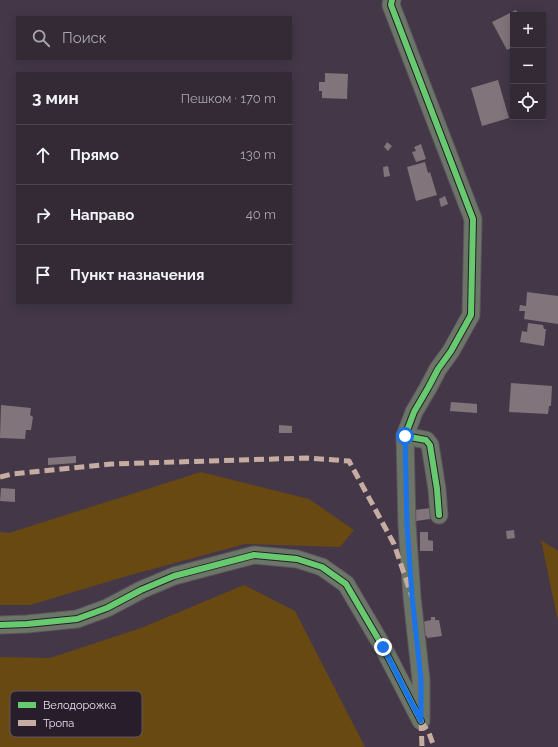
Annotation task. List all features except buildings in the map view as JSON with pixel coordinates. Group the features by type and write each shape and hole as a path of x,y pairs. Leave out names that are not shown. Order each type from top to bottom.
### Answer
{"street":[{"path":"0,625 77,619 107,608 141,590 174,576 254,555 297,559 322,567 346,584 383,647 421,721 421,680 412,596 407,525 405,436 414,412 471,315 473,219 391,5 392,0"},
{"path":"405,436 426,440 430,445 437,489 439,515"}],"shaded area":[{"path":"201,472 309,499 354,530 340,547 245,544 127,576 30,605 0,605 0,532 9,533"},
{"path":"541,540 558,551 558,621"},
{"path":"244,585 295,611 365,747 0,747 0,657 50,658 141,628"}],"marked path":[{"path":"0,477 12,474 111,464 307,458 349,461 394,544 412,597"},
{"path":"421,721 429,733 434,747"},
{"path":"421,721 422,747"}],"cycle path":[{"path":"392,0 391,5 473,219 471,315 414,412 405,436 426,440 430,445 437,489 439,515"},
{"path":"0,625 77,619 107,608 141,590 174,576 254,555 297,559 322,567 346,584 383,647 421,721"}],"route":[{"path":"383,647 421,721 421,680 412,596 407,525 405,436"}]}
